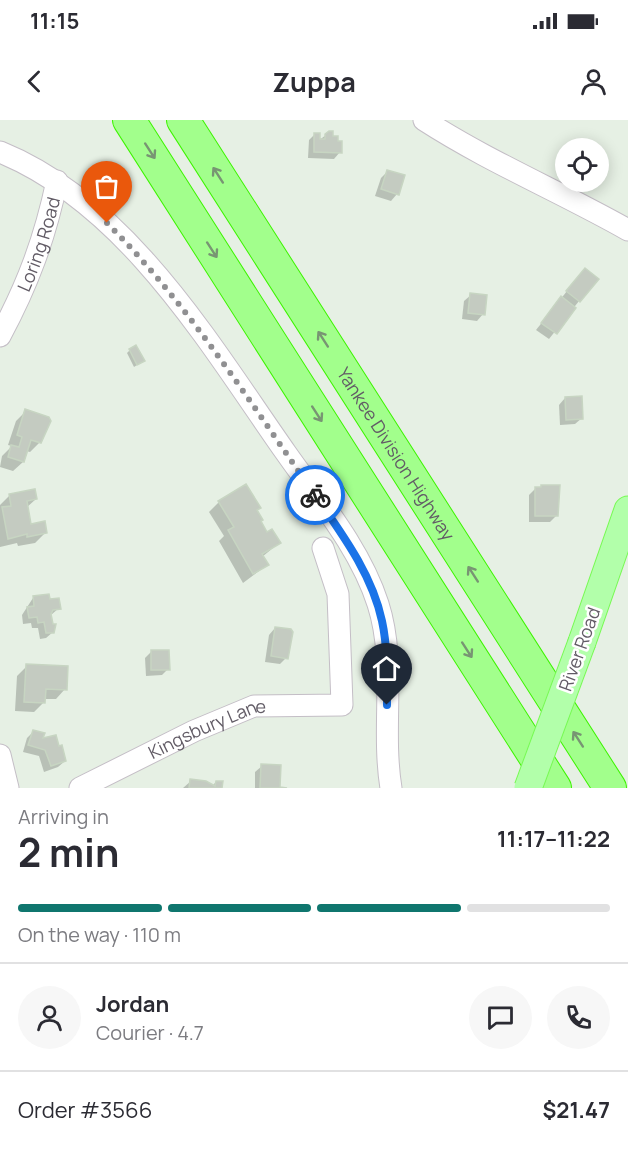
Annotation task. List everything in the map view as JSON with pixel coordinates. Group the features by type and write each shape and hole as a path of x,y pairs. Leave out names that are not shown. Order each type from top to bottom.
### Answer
{"highway":[{"path":"129,120 555,788"},
{"name":"Yankee Division Highway","path":"183,120 610,788"}],"main road":[{"name":"River Road","path":"528,788 628,510"}],"street":[{"path":"423,120 475,151 575,200 628,230"},
{"path":"0,152 57,181 91,207 139,255 199,329 358,560 378,603 383,623 387,656 386,742 391,788"},
{"name":"Loring Road","path":"0,336 19,301 46,233 57,181"},
{"name":"Kingsbury Lane","path":"80,788 194,731 254,706 342,705 338,594 323,548"},
{"path":"0,755 8,788"}],"building":[{"path":"333,131 333,136 338,136 338,141 342,141 342,153 314,152 314,133 320,133 320,139 325,139 325,134"},
{"path":"387,170 405,175 399,195 381,189"},
{"path":"585,268 599,279 580,302 566,291"},
{"path":"470,293 487,295 485,315 468,313"},
{"path":"561,296 576,308 557,334 541,323"},
{"path":"136,345 145,361 137,365 129,349"},
{"path":"582,396 583,419 566,420 565,397"},
{"path":"25,409 49,417 51,421 41,443 31,440 24,462 8,457 11,445 19,447 22,437 17,435"},
{"path":"246,484 261,508 257,510 267,532 272,529 281,543 262,554 269,565 253,574 228,530 234,527 218,501"},
{"path":"541,485 560,485 558,516 535,516 535,487 541,487"},
{"path":"35,489 37,499 27,501 31,524 45,521 47,533 27,537 27,534 8,539 2,507 11,506 9,494"},
{"path":"49,594 50,599 59,598 61,609 53,610 51,614 53,624 56,624 54,633 46,633 44,622 38,623 37,617 29,618 27,607 34,606 33,596"},
{"path":"275,627 291,629 293,632 288,659 271,656"},
{"path":"151,650 169,650 170,670 151,670"},
{"path":"26,664 68,666 67,690 46,689 45,703 24,702"},
{"path":"33,730 45,733 43,738 56,735 59,746 62,745 66,761 51,766 45,750 28,745"},
{"path":"261,764 281,765 280,787 287,788 260,788"},
{"path":"190,779 206,781 215,786 216,781 223,781 222,788 189,788"}],"way so far":[{"path":"107,223 139,255 199,329 315,495"}],"route":[{"path":"315,495 358,560 378,603 387,656 387,705"}]}
